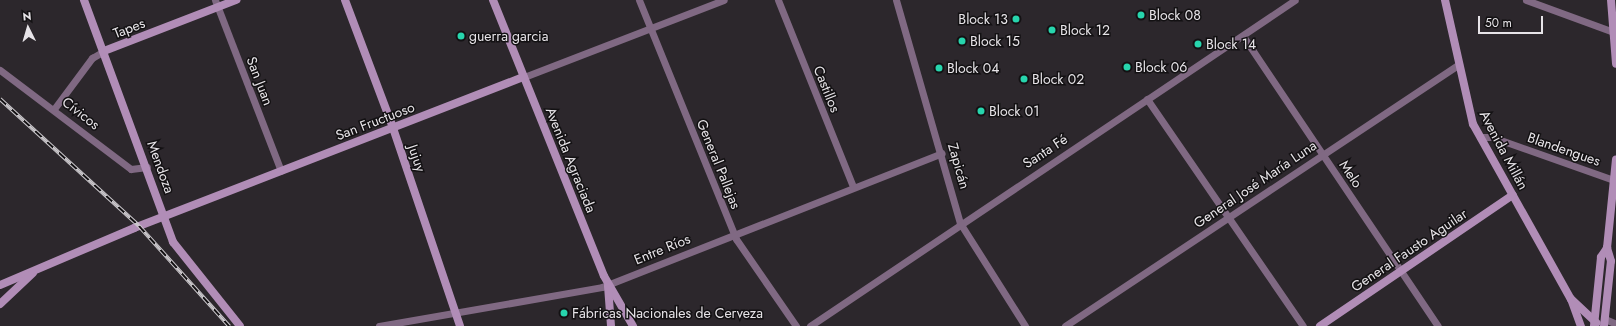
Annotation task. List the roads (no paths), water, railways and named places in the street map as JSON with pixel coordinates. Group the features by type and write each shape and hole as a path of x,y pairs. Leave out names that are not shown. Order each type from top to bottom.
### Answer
{"street":[{"name":"Mendoza","path":"84,0 164,216 180,252 240,326"},
{"name":"Tapes","path":"54,109 92,58 104,51 216,4 236,0"},
{"name":"Jujuy","path":"345,0 393,128 457,313 460,326"},
{"name":"Avenida Agraciada","path":"494,0 608,285 633,326"},
{"name":"General Pallejas","path":"639,0 734,234 796,326"},
{"name":"San Fructuoso","path":"0,285 164,216 724,0"},
{"name":"Castillos","path":"778,0 853,187"},
{"name":"Zapicán","path":"896,0 942,153 960,222 1025,326"},
{"name":"Santa Fé","path":"810,326 911,261 960,222 1243,36 1295,0"},
{"name":"Avenida Millán","path":"1445,0 1470,116 1480,137 1571,299 1581,326"},
{"path":"1526,0 1615,32"},
{"path":"1611,0 1615,32 1616,64"},
{"name":"San Juan","path":"216,4 281,171"},
{"name":"Melo","path":"1243,36 1438,326"},
{"name":"General José María Luna","path":"1065,326 1459,64"},
{"name":"Cívicos","path":"0,70 54,109 130,169 147,167"},
{"path":"1147,99 1303,326"},
{"name":"Blandengues","path":"1480,137 1492,137 1615,181"},
{"name":"Entre Ríos","path":"379,326 608,285 942,153"},
{"path":"1616,159 1615,181 1607,248 1611,261 1603,324 1616,324"},
{"name":"General Fausto Aguilar","path":"1320,326 1513,195"},
{"path":"1594,323 1601,257 1607,248"},
{"name":"San Fructuoso","path":"0,304 36,269"},
{"path":"608,285 611,326"},
{"name":"Avenida Millán","path":"1571,299 1594,323 1603,324"}],"railway":[{"path":"0,99 139,226 229,326"}],"place":[{"name":"Block 08","path":"1141,15"},
{"name":"Block 13","path":"1016,19"},
{"name":"Block 12","path":"1052,30"},
{"name":"guerra garcia","path":"461,36"},
{"name":"Block 15","path":"962,41"},
{"name":"Block 14","path":"1198,44"},
{"name":"Block 06","path":"1127,67"},
{"name":"Block 04","path":"939,68"},
{"name":"Block 02","path":"1024,79"},
{"name":"Block 01","path":"981,111"},
{"name":"Fábricas Nacionales de Cerveza","path":"564,313"}]}
